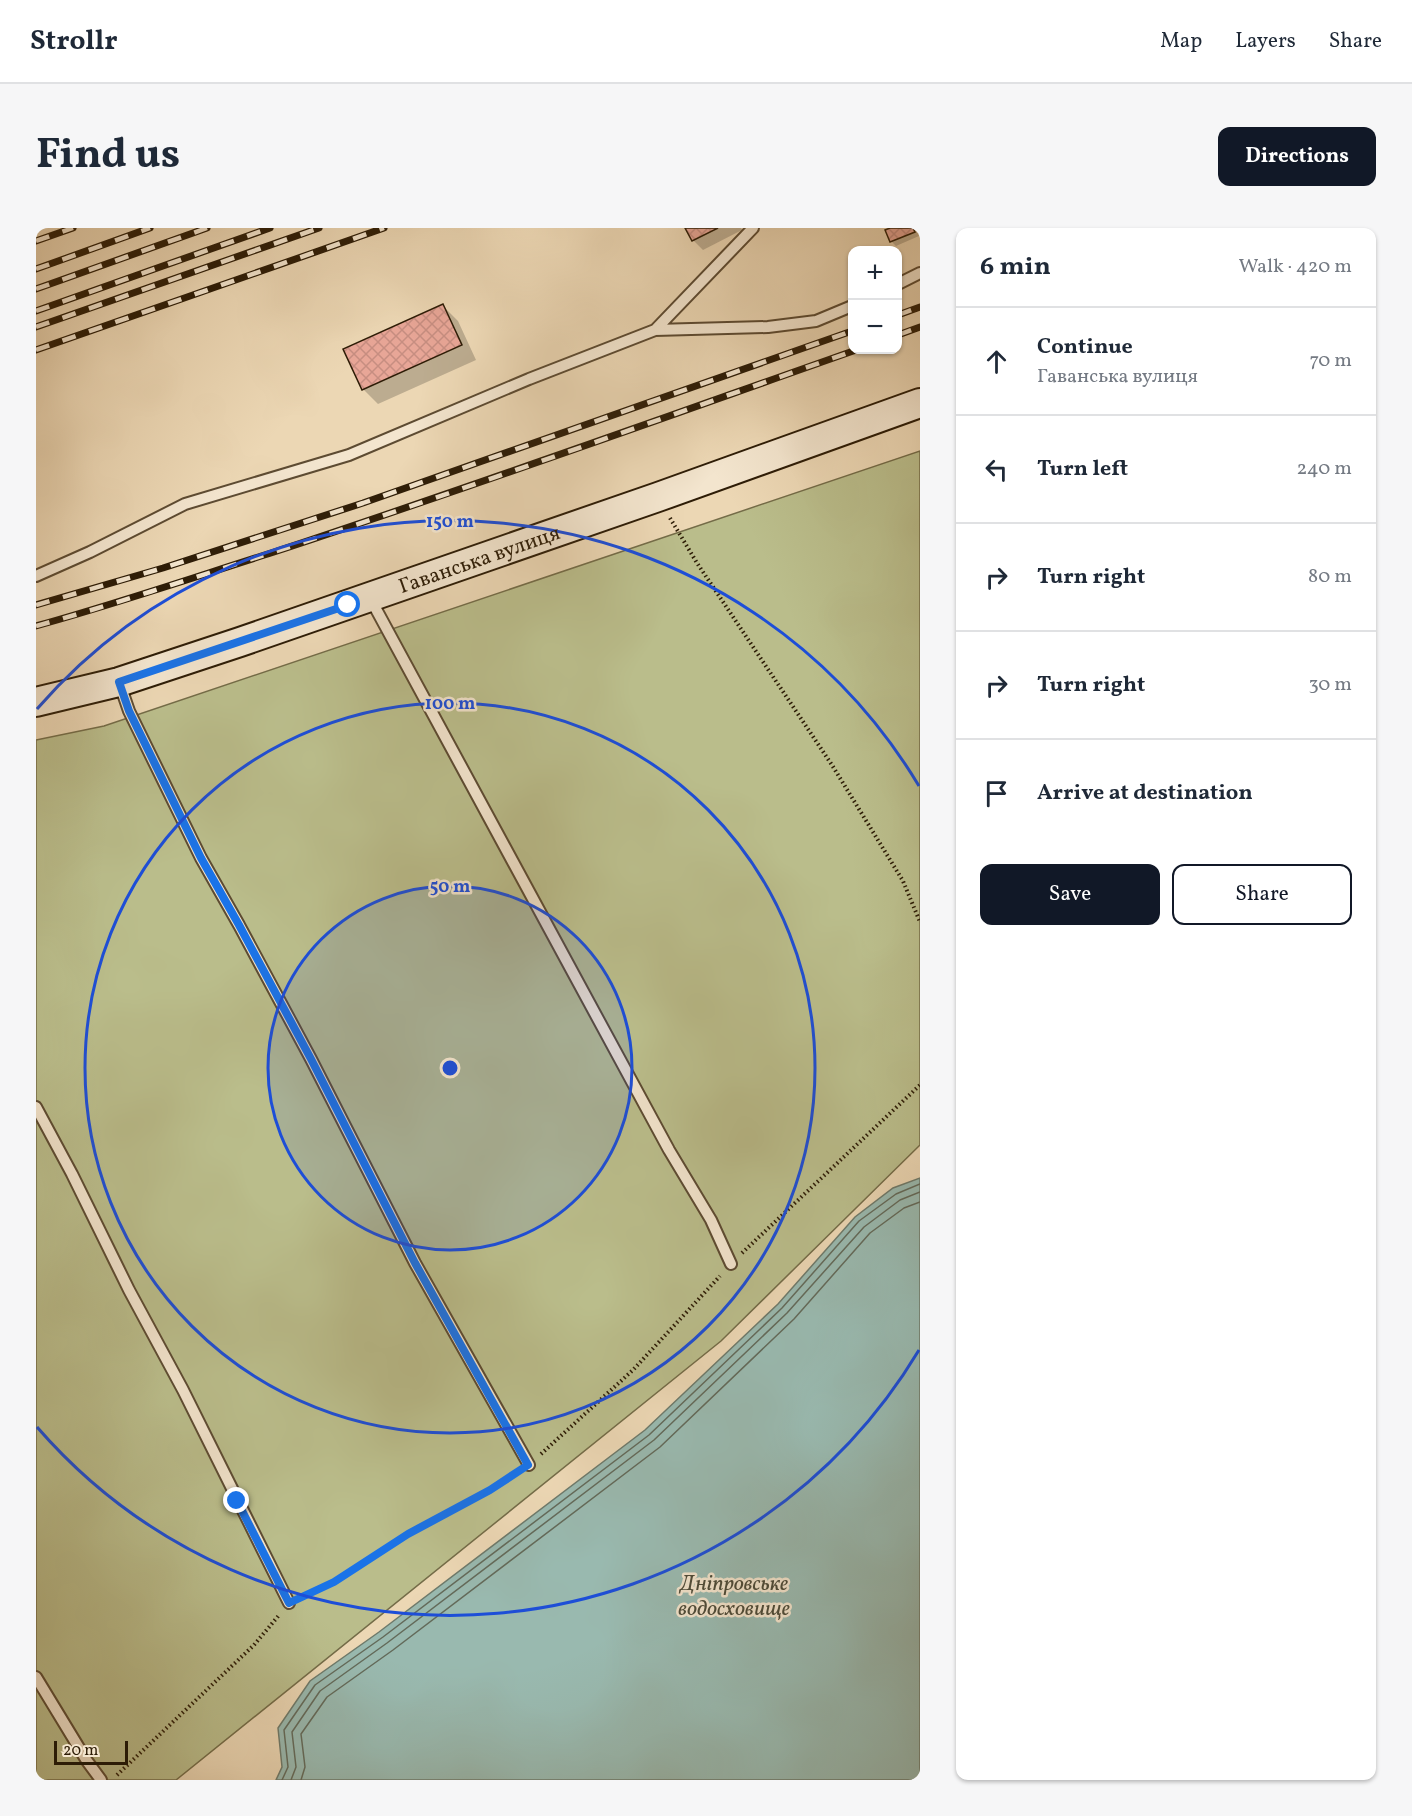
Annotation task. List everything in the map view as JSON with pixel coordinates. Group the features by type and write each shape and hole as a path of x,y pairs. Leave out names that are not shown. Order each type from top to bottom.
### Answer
{"main road":[{"name":"Гаванська вулиця","path":"36,702 119,682 369,598 920,403"}],"lane":[{"path":"655,330 753,228"},
{"path":"902,282 920,273"},
{"path":"36,576 90,552 184,504 349,455 530,379 655,330 768,327 816,321 848,308"},
{"path":"369,598 669,1150 711,1220 731,1264"},
{"path":"119,682 129,711 201,858 311,1059 415,1263 528,1465"},
{"path":"36,1107 129,1290 183,1390 289,1603"},
{"path":"36,1677 101,1780"}],"path":[{"path":"658,497 697,563 844,784 903,881 920,922"},
{"path":"112,1780 255,1646 289,1603 334,1582 408,1534 490,1490 528,1465 633,1370 731,1264 920,1085"}],"green space":[{"path":"920,451 920,1145 721,1341 176,1780 36,1780 36,740 104,726"}],"water":[{"name":"Дніпровське водосховище","path":"920,1178 920,1780 276,1780 282,1767 278,1728 310,1681 379,1632 645,1430 778,1304 855,1217 893,1188"}],"building":[{"path":"685,228 718,228 692,241"},
{"path":"913,228 915,232 890,242 885,230"},
{"path":"443,304 462,345 362,390 343,349"}],"railway":[{"path":"36,241 73,228"},
{"path":"36,269 150,228"},
{"path":"36,289 207,228"},
{"path":"36,311 270,228"},
{"path":"36,327 319,228"},
{"path":"36,350 384,228"},
{"path":"902,314 920,307"},
{"path":"902,334 920,327"},
{"path":"36,605 163,568 363,503 848,332"},
{"path":"36,626 96,609 347,528 848,353"}],"route":[{"path":"237,1501 289,1603 334,1582 408,1534 490,1490 528,1465 415,1263 311,1059 201,858 129,711 119,682 348,605"}]}
